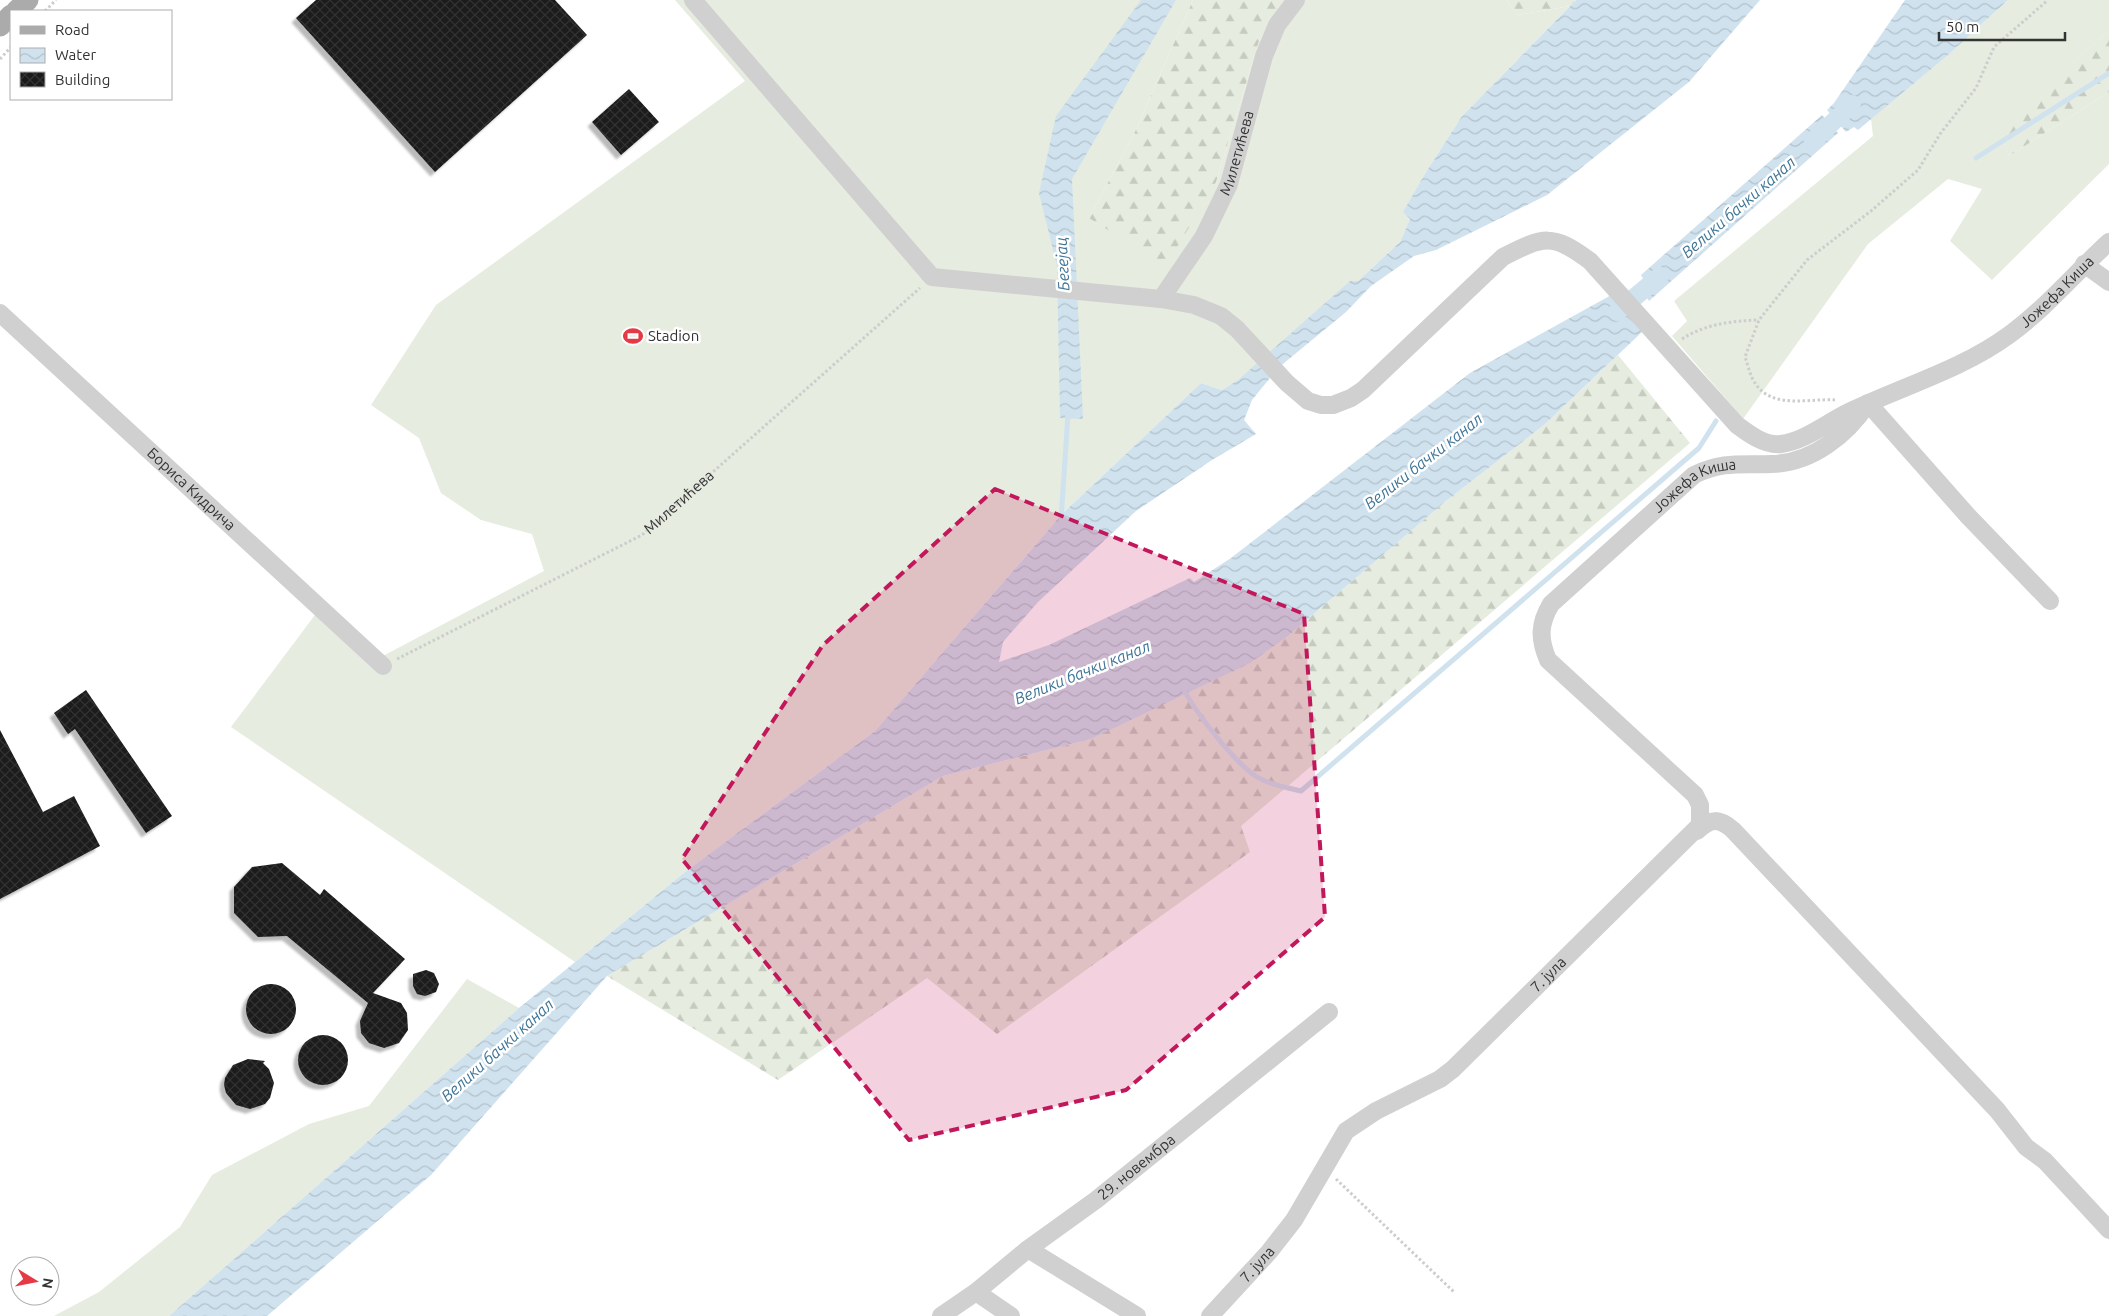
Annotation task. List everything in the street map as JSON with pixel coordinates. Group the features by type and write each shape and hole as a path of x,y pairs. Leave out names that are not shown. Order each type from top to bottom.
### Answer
{"main road":[{"path":"17,10 28,0"},
{"path":"0,26 10,16"}],"street":[{"path":"694,0 932,277"},
{"name":"Милетићева","path":"1161,299 1204,236 1229,184 1264,56 1277,25 1296,0"},
{"name":"Јожефа Киша","path":"932,277 1161,299 1208,309 1237,329 1303,398 1315,404 1333,405 1351,398 1363,390 1503,257 1532,242 1557,241 1570,246 1590,261 1737,426 1748,434 1772,444 1792,441 1868,403 1989,350 2021,326 2109,242"},
{"path":"2084,264 2109,282"},
{"name":"Бориса Кидрича","path":"0,313 383,666"},
{"path":"1868,403 1968,516 2050,601"},
{"name":"Јожефа Киша","path":"1697,831 1700,825 1701,814 1695,794 1548,660 1540,637 1544,616 1551,604 1694,475 1710,467 1724,464 1772,464 1804,456 1848,430 1868,403"},
{"path":"1697,831 1707,822 1715,821 1725,823 1734,830 1997,1110 2026,1147 2045,1161 2109,1230"},
{"name":"7. јула","path":"1210,1316 1269,1252 1294,1220 1346,1131 1376,1111 1440,1079 1453,1070 1697,831"},
{"name":"29. новембра","path":"941,1316 976,1292 1028,1249 1096,1200 1330,1012"},
{"path":"1028,1249 1137,1316"},
{"path":"976,1292 1011,1316"}],"path":[{"path":"46,10 56,0"},
{"path":"1868,403 1825,399 1798,402 1775,399 1755,384 1745,357 1759,320 1807,260 1871,211 1918,170 1940,134 1976,88 1994,47 2048,0"},
{"path":"0,59 10,48"},
{"name":"Милетићева","path":"383,666 642,535 932,277"},
{"path":"1667,349 1691,333 1726,321 1759,320"},
{"path":"1324,1168 1455,1293"}],"highlighted area":[{"path":"995,489 1304,614 1325,917 1126,1090 909,1140 682,859 823,645"}],"green space":[{"path":"675,0 1193,0 1134,134 1089,218 1216,182 1259,41 1292,0 1506,0 1518,15 1570,6 1462,116 1426,172 1404,212 1410,219 1400,242 1358,281 1238,380 1222,390 1201,383 1062,514 875,731 685,872 575,962 231,727 321,607 379,658 544,571 532,534 481,520 441,493 419,438 371,405 436,305 745,81"},
{"path":"1193,0 1292,0 1259,41 1216,182 1166,266 1089,218 1134,134"},
{"path":"1506,0 1576,0 1570,6 1518,15"},
{"path":"2008,0 2109,0 2109,31 2000,126 2009,156 2109,92 2109,164 1992,280 1950,241 1982,189 1948,179 1868,244 1743,419 1672,336 1687,321 1674,301 1873,136 1871,119 1947,56"},
{"path":"2109,31 2109,92 2009,156 1999,126"},
{"path":"1618,355 1690,443 1241,826 1250,852 997,1034 927,978 778,1080 607,976 943,776 1091,739 1288,636 1446,501 1544,425"},
{"path":"467,979 519,1008 169,1316 54,1316 99,1292 180,1227 212,1175 309,1124 369,1106"}],"water":[{"path":"1141,0 1176,0 1072,179 1083,419 1060,418 1057,266 1039,193 1056,116"},
{"path":"1576,0 1760,0 1689,82 1547,195 1436,250 1414,256 1371,286 1346,312 1278,368 1252,400 1244,420 1256,434 1212,460 1136,511 1038,602 1003,642 999,662 1049,645 1190,578 1194,582 1231,558 1470,373 1624,288 1642,332 1544,425 1446,501 1288,636 1250,663 1091,739 943,776 607,976 431,1175 267,1316 169,1316 519,1008 685,872 875,731 1062,514 1201,383 1222,390 1238,380 1350,281 1358,281 1400,242 1410,219 1403,212 1462,116"},
{"path":"1905,0 2008,0 1947,56 1858,130 1854,127 1846,132 1827,110 1834,103"},
{"path":"1822,115 1838,133 1649,301 1638,284 1644,280 1641,275"}],"building":[{"path":"316,0 555,0 587,35 435,172 296,18"},
{"path":"629,89 659,122 621,155 592,122"},
{"path":"86,690 172,816 146,833 75,729 68,734 54,713"},
{"path":"0,730 43,812 74,796 100,846 0,899"},
{"path":"282,863 320,895 324,889 405,959 373,993 401,1003 407,1013 408,1030 399,1043 384,1048 369,1043 361,1033 360,1021 368,1003 287,936 258,937 234,913 234,887 252,867"},
{"path":"426,970 434,973 439,984 436,992 425,996 417,994 413,986 413,974"},
{"path":"271,984 280,986 291,995 296,1009 294,1018 285,1029 271,1034 262,1032 251,1023 246,1009 248,1000 257,989"},
{"path":"318,1035 328,1035 341,1042 348,1055 348,1065 341,1078 328,1085 318,1085 309,1081 302,1074 298,1065 298,1055 302,1046 309,1039"},
{"path":"248,1059 265,1061 263,1063 269,1069 274,1083 270,1098 265,1104 250,1109 236,1105 226,1093 224,1085 225,1078 233,1065"}],"waterway":[{"path":"1976,158 2109,73"},
{"name":"Велики бачки канал","path":"1813,141 1852,104"},
{"name":"Велики бачки канал","path":"1617,312 1660,276"},
{"name":"Бегејац","path":"1061,520 1068,414"},
{"path":"1183,688 1215,734 1245,768 1265,781 1301,791 1699,448 1716,421"}],"place":[{"name":"Stadion","path":"633,336"}]}
